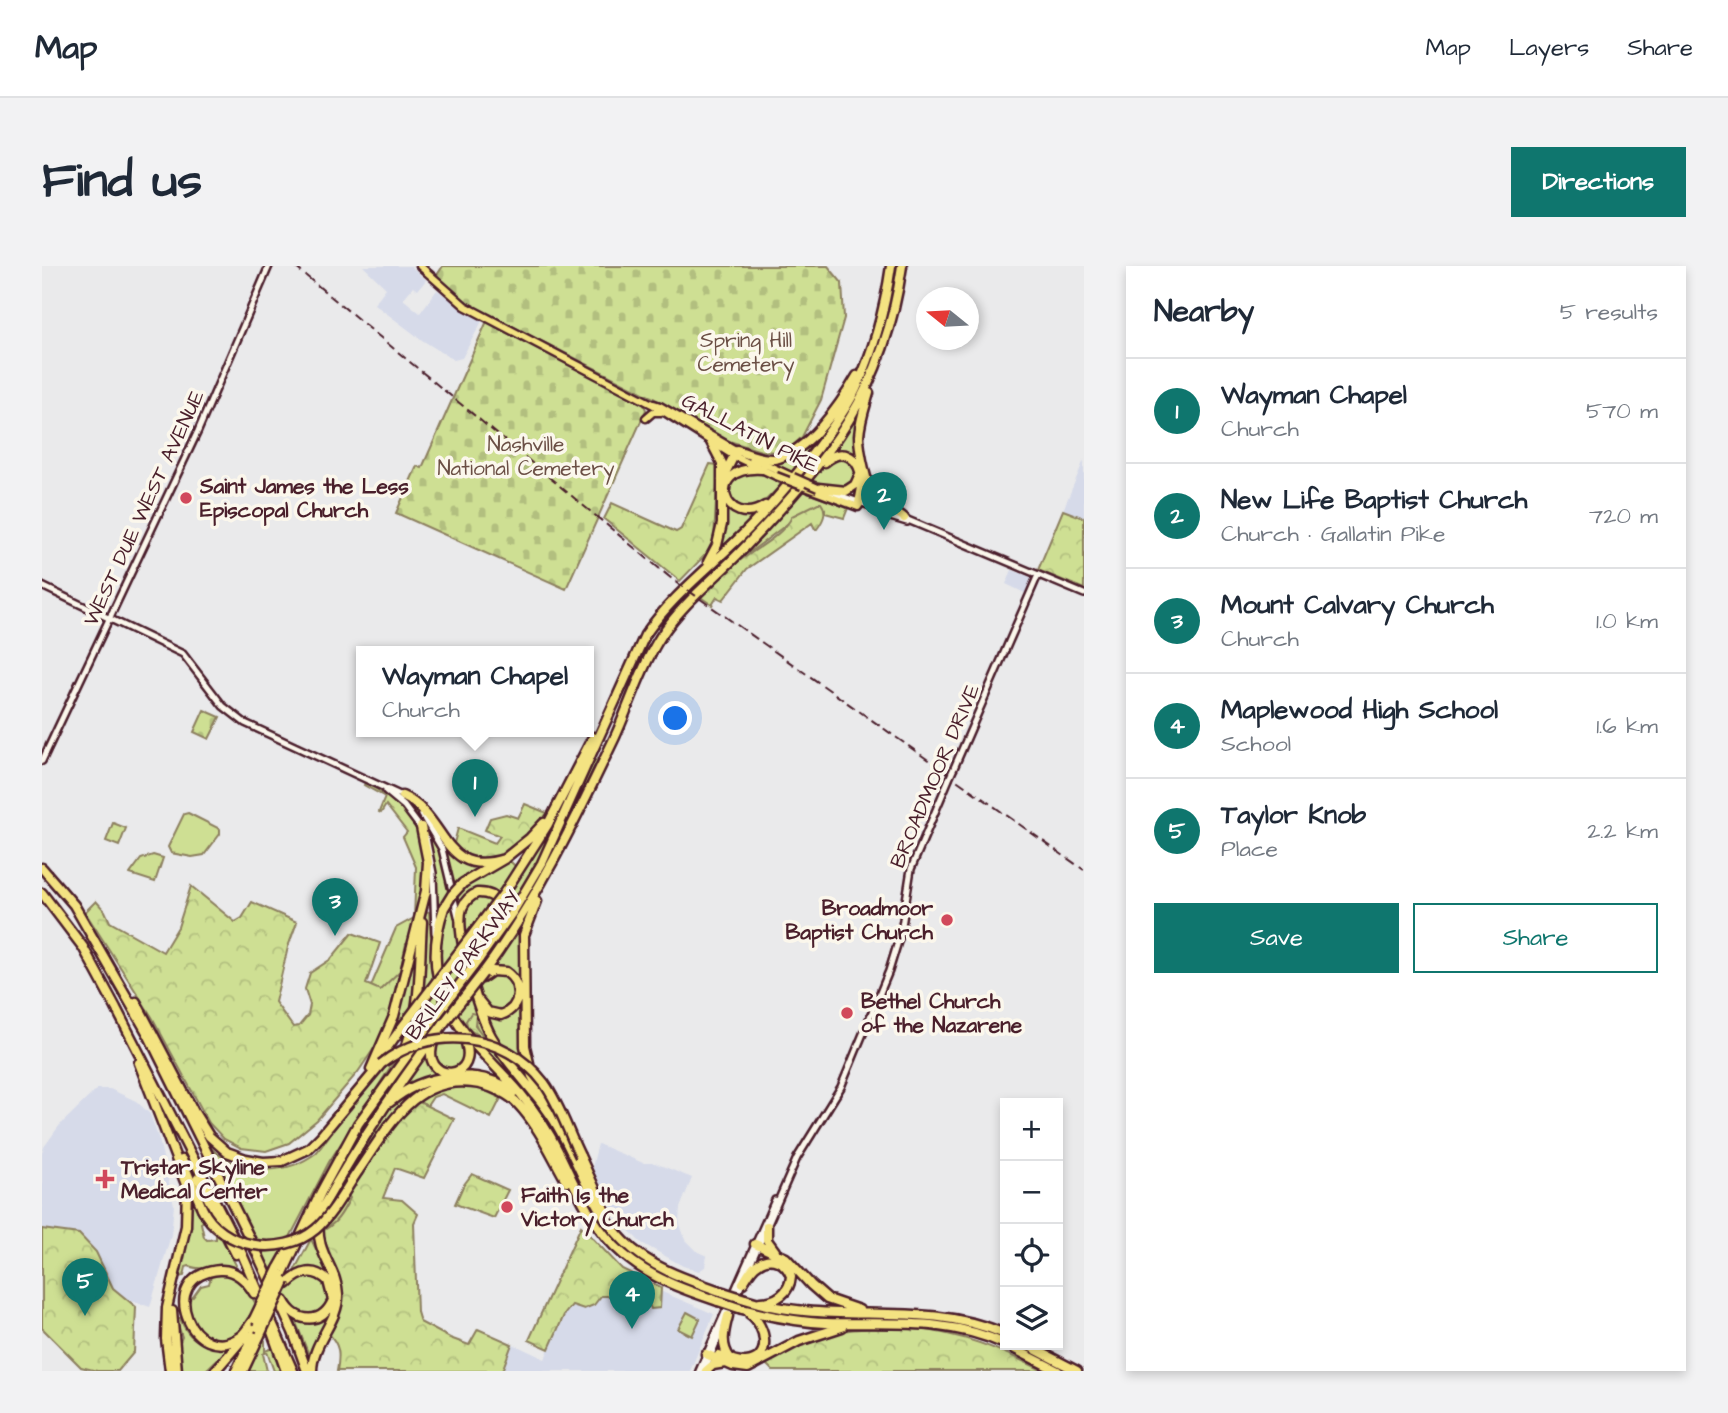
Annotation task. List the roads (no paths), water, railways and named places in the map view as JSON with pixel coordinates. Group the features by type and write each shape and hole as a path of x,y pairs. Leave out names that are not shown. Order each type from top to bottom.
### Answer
{"highway":[{"path":"698,574 734,544 776,499 848,404 870,357 891,266"},
{"name":"BRILEY PARKWAY","path":"482,975 522,917 567,838 661,636 686,603 743,550 810,476 856,410 877,367 893,317 902,266"},
{"path":"722,479 735,453 771,459 789,453 807,441 848,393 878,329"},
{"path":"859,504 864,498 859,436 877,367"},
{"path":"594,734 645,635 712,556 720,538 720,457 711,442"},
{"path":"810,476 831,457 846,454 859,464 878,502 907,520"},
{"path":"762,469 740,470 731,476 726,485 728,502 739,512 748,513 757,511 776,499"},
{"path":"817,490 846,491 855,485 863,474"},
{"name":"BRILEY PARKWAY","path":"236,1371 366,1112 514,910 542,863 614,695"},
{"path":"357,1092 371,1069 504,893 539,839 592,737"},
{"path":"402,796 421,809 460,857 478,864 505,859"},
{"path":"442,1026 432,1044 431,1058 442,1072 457,1072 467,1062 468,1051 440,987 436,965 438,934 444,908 463,883 505,859 530,838 553,813"},
{"path":"371,1069 394,1016 427,885 428,862 421,827"},
{"path":"567,838 532,911 524,934 526,1058 532,1076 602,1215 629,1246 649,1261 685,1279 745,1299 800,1312 883,1312"},
{"path":"42,868 74,905 148,1034 257,1253 310,1371"},
{"path":"42,893 83,947 116,1008 242,1254 293,1371"},
{"path":"492,941 500,926 503,910 498,900 485,893 471,896 463,906 460,918 479,1008 491,1036 553,1118"},
{"path":"366,1112 396,1066 414,1023 421,979 424,898"},
{"path":"88,929 144,1015 194,1112 209,1136 227,1152 263,1162 282,1161 300,1154 321,1136 381,1064 409,1046 438,1038 461,1037 479,1040 506,1051 524,1063 544,1084 557,1104 598,1197 617,1230 649,1261"},
{"path":"495,971 508,974 517,985 516,1004 507,1013 496,1015 484,1007 474,990 482,975 495,971"},
{"name":"BRILEY PARKWAY","path":"324,1195 382,1108 442,1026 474,990"},
{"path":"116,1008 187,1187 186,1226 166,1321 170,1371"},
{"path":"451,1013 468,1037 528,1104 557,1148 585,1207"},
{"path":"382,1108 421,1083 458,1077 493,1080 506,1086 528,1104"},
{"path":"158,1110 207,1217 216,1227 237,1241 261,1246 285,1244 313,1231 324,1221 394,1120 415,1096 441,1085 468,1082 488,1086 517,1102 608,1240 635,1264 666,1281 741,1309 793,1321 941,1324 1000,1342"},
{"path":"193,1158 195,1171 270,1326 286,1371"},
{"path":"310,1371 314,1352 334,1311 338,1296 318,1239 324,1195"},
{"path":"745,1299 767,1302 784,1293 790,1284 791,1276 786,1266 768,1243 767,1226"},
{"path":"756,1247 786,1258 814,1289 830,1300 850,1308 952,1318 1000,1332"},
{"path":"257,1253 288,1308 298,1317 312,1320 324,1314 332,1300 328,1281 317,1273 303,1272 283,1277"},
{"path":"743,1283 760,1262 779,1257"},
{"path":"177,1270 172,1314 177,1371"},
{"path":"254,1293 249,1284 233,1272 212,1271 192,1282 186,1292 184,1306 191,1329 210,1342 225,1342 257,1327"},
{"name":"BRILEY PARKWAY","path":"243,1371 257,1327 274,1305 283,1277"},
{"path":"283,1299 310,1371"},
{"path":"703,1371 713,1365 752,1361 762,1352 763,1330 758,1320 741,1309"},
{"path":"728,1316 723,1344 729,1362"},
{"path":"709,1353 741,1368 752,1367 814,1335 866,1323"},
{"path":"215,1371 257,1327"},
{"path":"1018,1350 1058,1371"},
{"path":"1037,1350 1077,1371"}],"main road":[{"name":"WEST DUE WEST AVENUE","path":"42,761 200,427 269,266"},
{"name":"GALLATIN PIKE","path":"420,266 465,306 652,404 762,469 776,473"},
{"name":"GALLATIN PIKE","path":"652,404 660,406 711,442 776,473 817,490 907,520 1084,594"},
{"path":"646,418 653,412 662,412"},
{"name":"BROADMOOR DRIVE","path":"709,1353 803,1148 841,1087 889,971 901,932 911,869 1038,575"},
{"path":"42,586 183,654 223,706 245,723 402,796 420,813 437,837 446,863 462,933"},
{"path":"375,783 404,806 421,827 432,857 436,965"},
{"name":"BROADMOOR DRIVE","path":"703,1371 781,1188 786,1183"}],"railway":[{"path":"294,266 672,579 1084,870"}],"place":[{"name":"Saint James the Less Episcopal Church","path":"186,498"},
{"name":"New Life Baptist Church","path":"884,530"},
{"name":"Wayman Chapel","path":"475,817"},
{"name":"Broadmoor Baptist Church","path":"947,920"},
{"name":"Mount Calvary Church","path":"335,936"},
{"name":"Bethel Church of the Nazarene","path":"847,1013"},
{"name":"Tristar Skyline Medical Center","path":"105,1179"},
{"name":"Faith Is the Victory Church","path":"507,1207"},
{"name":"Taylor Knob","path":"85,1316"},
{"name":"Maplewood High School","path":"632,1329"}],"park label":[{"name":"Spring Hill Cemetery","path":"746,352"},
{"name":"Nashville National Cemetery","path":"526,456"}]}
